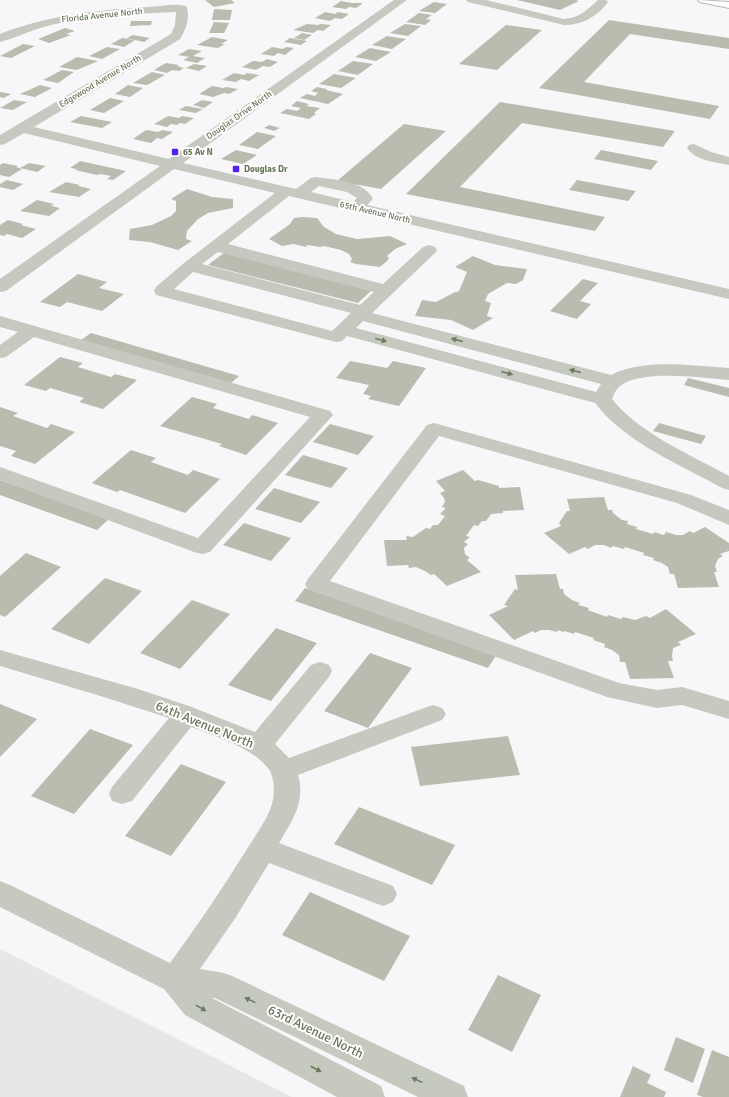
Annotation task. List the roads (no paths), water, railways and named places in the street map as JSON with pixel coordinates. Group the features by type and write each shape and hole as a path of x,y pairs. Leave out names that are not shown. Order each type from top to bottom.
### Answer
{"highway":[{"path":"704,0 729,5"}],"street":[{"name":"Douglas Drive North","path":"0,287 401,0"},
{"path":"472,0 564,22 580,21 602,2"},
{"name":"Florida Avenue North","path":"0,38 33,25 74,16 178,4"},
{"name":"Edgewood Avenue North","path":"0,141 176,36 180,25 178,4"},
{"name":"65th Avenue North","path":"22,128 356,208 590,267 729,294"},
{"path":"694,148 700,153 708,156 729,161"},
{"path":"293,193 215,246 162,291 336,338 429,250"},
{"path":"215,246 386,290"},
{"path":"190,266 494,350 613,381 636,373 653,371 729,374"},
{"path":"0,321 323,415 202,547 0,473"},
{"path":"0,353 32,330"},
{"path":"343,330 602,399 605,405 630,426 729,484"},
{"path":"478,366 494,350"},
{"path":"602,399 613,381"},
{"path":"729,518 684,499 434,429 316,584 616,691 657,699 682,696 729,710"},
{"name":"64th Avenue North","path":"0,658 136,697 238,735 258,746 274,758 284,770"},
{"path":"258,746 320,671"},
{"path":"175,980 201,944 263,849 278,822 287,799 284,770 433,714"},
{"path":"122,794 186,715"},
{"path":"263,849 383,894"},
{"name":"63rd Avenue North","path":"3,899 175,980 219,985 452,1097"},
{"name":"63rd Avenue North","path":"175,980 196,1005 369,1097"}],"place":[{"name":"65 Av N","path":"175,152"},
{"name":"Douglas Dr","path":"236,169"}]}
